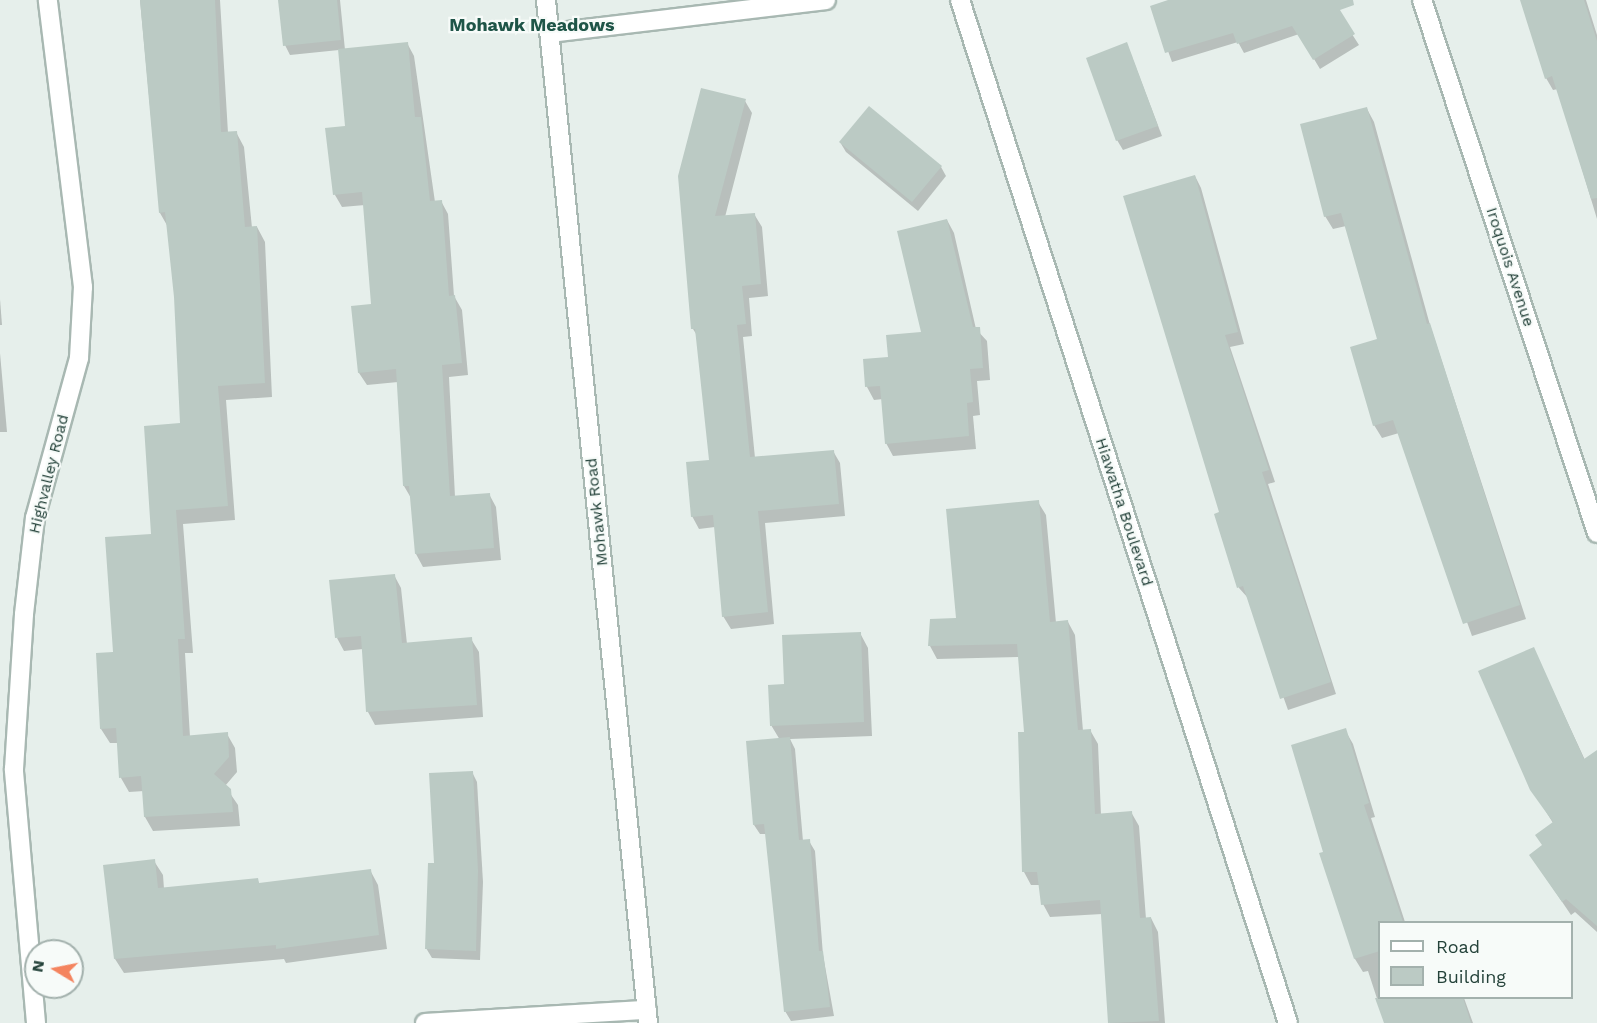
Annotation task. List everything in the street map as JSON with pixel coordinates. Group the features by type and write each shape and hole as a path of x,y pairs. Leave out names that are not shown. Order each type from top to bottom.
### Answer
{"street":[{"name":"Highvalley Road","path":"36,1023 14,769 24,614 35,519 79,358 83,287 48,0"},
{"name":"Mohawk Road","path":"546,0 648,1016"},
{"path":"550,33 826,0"},
{"name":"Hiawatha Boulevard","path":"960,0 1288,1023"},
{"name":"Iroquois Avenue","path":"1422,0 1597,533"},
{"path":"426,1023 648,1016"}],"building":[{"path":"140,0 215,0 221,132 237,131 245,227 257,226 265,383 218,386 228,506 176,510 185,639 178,639 183,736 228,732 229,757 214,774 231,789 233,812 144,817 141,776 119,778 116,728 100,729 96,653 113,652 105,537 151,534 144,426 180,423 174,297 165,212 159,213"},
{"path":"278,0 337,0 341,40 283,46"},
{"path":"1168,0 1353,0 1354,5 1340,10 1355,34 1313,60 1292,26 1237,44 1233,33 1165,53 1150,6"},
{"path":"1520,0 1584,0 1597,41 1597,198 1591,199 1552,76 1545,79"},
{"path":"408,42 415,117 421,117 430,201 442,200 449,296 455,295 462,363 442,365 450,496 490,493 494,548 415,554 409,486 403,486 396,369 358,373 351,306 371,304 362,192 333,195 325,128 345,126 338,49"},
{"path":"1127,42 1158,126 1116,141 1086,58"},
{"path":"701,88 746,99 715,216 755,213 761,284 742,286 746,324 737,325 750,457 834,450 839,504 758,511 768,612 722,617 713,515 691,517 686,462 709,460 695,329 691,329 678,176"},
{"path":"869,106 942,166 912,202 839,142"},
{"path":"1367,107 1427,324 1430,323 1520,605 1463,624 1393,420 1373,426 1350,347 1377,339 1341,213 1324,217 1300,124"},
{"path":"1195,175 1238,332 1225,335 1269,470 1262,472 1331,682 1280,699 1243,586 1237,588 1214,514 1219,512 1123,196"},
{"path":"947,219 973,327 980,327 983,368 970,369 973,402 967,403 969,436 885,444 880,386 865,387 863,359 888,357 886,335 921,332 897,231"},
{"path":"1039,500 1050,622 1068,620 1078,730 1091,729 1095,814 1132,811 1140,918 1151,917 1159,1021 1108,1023 1100,900 1041,905 1037,872 1022,872 1018,732 1024,732 1017,644 928,646 930,619 956,618 946,509"},
{"path":"395,574 402,643 472,637 477,705 366,712 361,636 335,638 329,580"},
{"path":"861,632 864,722 770,726 768,685 784,684 782,635"},
{"path":"1534,647 1584,759 1597,750 1597,926 1566,899 1562,902 1529,855 1542,845 1535,835 1553,822 1530,790 1478,671"},
{"path":"1346,728 1369,803 1364,805 1403,921 1378,921 1378,952 1354,959 1319,853 1323,852 1291,745"},
{"path":"790,737 799,840 810,839 819,951 823,951 830,1007 784,1012 764,824 753,825 746,741"},
{"path":"473,771 478,871 476,951 425,949 428,863 434,863 429,773"},
{"path":"155,859 158,888 258,878 259,883 371,869 379,935 276,949 276,945 114,959 103,865"},
{"path":"1375,998 1463,999 1471,1023 1384,1023"}],"district":[{"name":"Mohawk Meadows","path":"532,25"}]}
